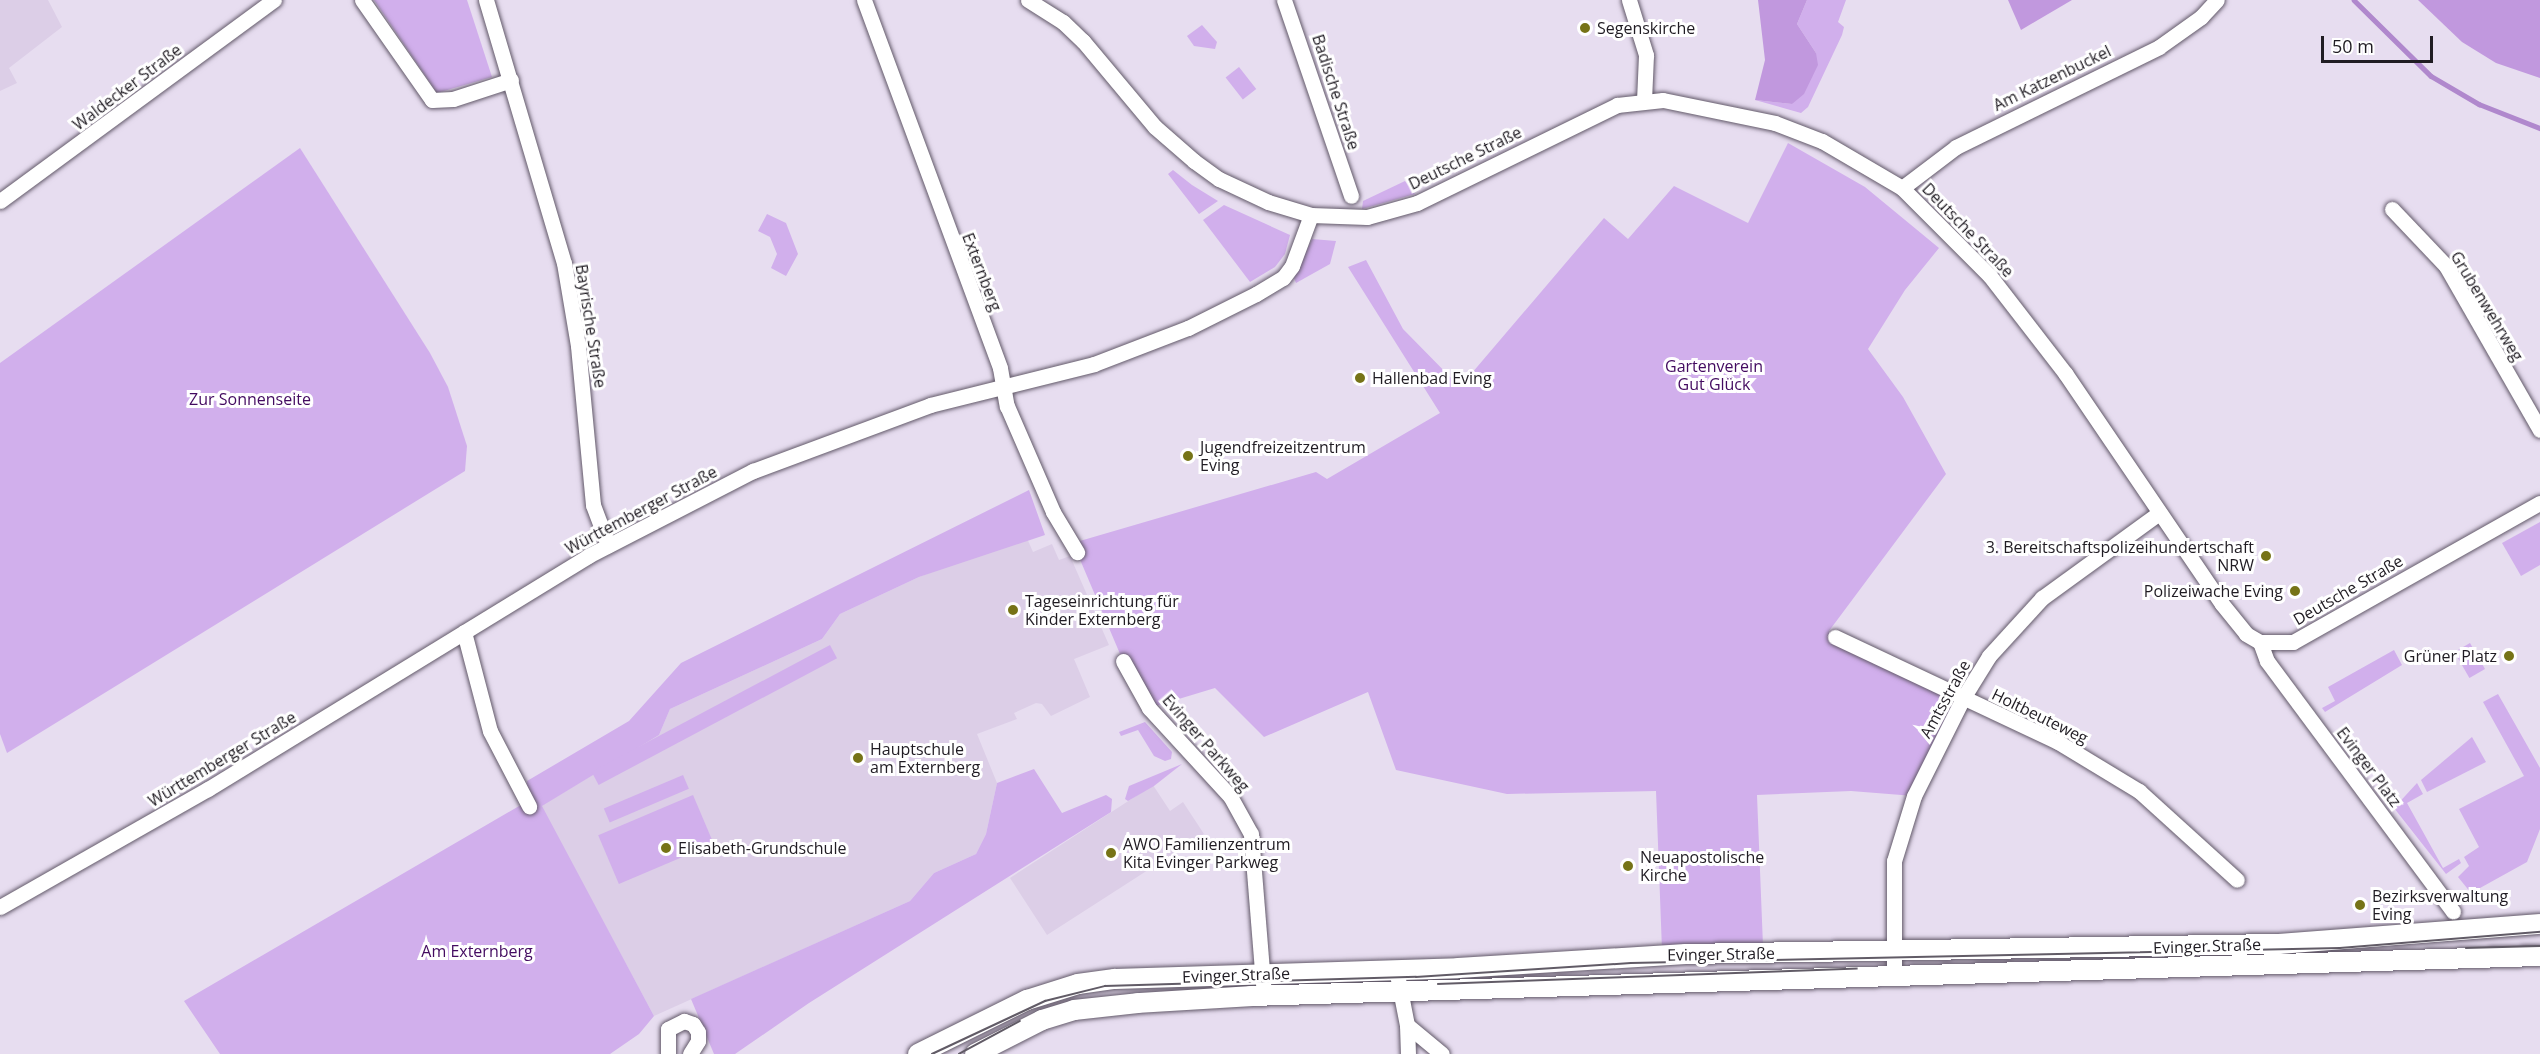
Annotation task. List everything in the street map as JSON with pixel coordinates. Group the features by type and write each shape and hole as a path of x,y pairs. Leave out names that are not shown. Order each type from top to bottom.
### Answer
{"main road":[{"name":"Evinger Straße","path":"918,1054 1002,1011 1078,984 1140,977 1263,975 1675,955 1893,953 2279,944 2540,924"},
{"name":"Evinger Straße","path":"975,1054 1042,1020 1074,1010 1264,996 2540,956"}],"street":[{"name":"Waldecker Straße","path":"0,201 274,0"},
{"path":"362,0 432,100 453,99 511,80"},
{"name":"Bayrische Straße","path":"486,0 511,80 572,304 593,505 608,545"},
{"name":"Externberg","path":"864,0 1003,385 1007,406 1053,512 1077,552"},
{"name":"Deutsche Straße","path":"1028,0 1063,22 1083,41 1155,127 1194,161 1219,179 1268,202 1311,215 1352,218 1388,213 1417,202 1574,123 1617,105 1644,101 1663,100 1801,132 1843,152 1902,189 1990,276 2030,324 2236,624 2260,642 2293,642 2540,503"},
{"name":"Badische Straße","path":"1284,0 1351,196"},
{"path":"1629,0 1646,55 1644,101"},
{"name":"Am Katzenbuckel","path":"1902,189 1956,147 2159,47 2201,17 2217,0"},
{"name":"Grubenwehrweg","path":"2392,209 2446,266 2540,430"},
{"name":"Württemberger Straße","path":"0,908 108,848 608,545 753,471 869,425 1003,385 1094,364 1188,328 1257,294 1283,278 1292,266 1311,215"},
{"name":"Amtsstraße","path":"1894,975 1894,861 1914,796 1964,699 1989,656 2042,598 2159,513"},
{"path":"465,633 490,731 529,807"},
{"name":"Holtbeuteweg","path":"1835,637 2058,742 2139,791 2237,880"},
{"name":"Evinger Platz","path":"2260,642 2267,661 2453,911"},
{"name":"Evinger Parkweg","path":"1123,661 1149,708 1242,813 1254,854 1264,996"},
{"path":"1396,969 1407,1025 1408,1054"},
{"path":"668,1054 668,1029 684,1020 693,1024 698,1032 698,1041 690,1054"},
{"path":"1407,1025 1442,1054"}],"shaded area":[{"path":"0,0 48,0 62,27 9,68 17,83 0,91"},
{"path":"1758,0 1807,0 1797,24 1816,53 1818,65 1804,94 1792,104 1755,100 1765,60"},
{"path":"2008,0 2072,0 2021,30"},
{"path":"2418,0 2540,0 2540,78 2496,63 2462,42"},
{"path":"1026,536 1033,552 1052,544 1059,560 1070,556 1109,645 1074,659 1090,697 1051,716 1042,704 1036,703 1014,713 1017,719 977,734 997,783 986,834 976,854 934,873 910,901 654,1016 541,806 659,735 670,709 822,639 840,614 919,577"},
{"name":"AWO Familienzentrum Kita Evinger Parkweg","path":"1153,785 1170,811 1183,802 1204,834 1047,935 1010,878"}],"green space":[{"path":"374,0 467,0 492,77 437,93"},
{"path":"1807,0 1846,0 1838,22 1844,27 1842,35 1808,107 1801,113 1755,100 1792,104 1816,53 1797,24"},
{"path":"1202,25 1217,42 1215,49 1194,46 1187,36"},
{"path":"1239,67 1256,89 1243,100 1226,77"},
{"name":"Gartenverein Gut Glück","path":"1788,143 1865,187 1939,248 1905,290 1868,349 1903,397 1946,474 1829,631 1835,637 1963,698 1914,796 1851,791 1757,795 1763,946 1662,950 1656,791 1507,794 1396,770 1368,692 1264,737 1215,688 1149,708 1123,661 1073,543 1316,472 1327,479 1440,413 1348,267 1366,260 1403,329 1460,387 1604,218 1628,239 1674,186 1748,223"},
{"name":"Zur Sonnenseite","path":"300,148 430,353 448,387 467,446 465,471 7,753 0,734 0,363"},
{"path":"1173,170 1218,201 1199,214 1168,174"},
{"path":"1405,181 1415,194 1362,209 1363,201"},
{"path":"1224,205 1290,235 1285,254 1275,267 1250,282 1203,220"},
{"path":"767,214 786,223 798,254 786,276 771,268 777,254 770,237 758,231"},
{"path":"1312,239 1336,241 1330,264 1296,283 1294,278"},
{"name":"Am Externberg","path":"1029,490 1045,535 919,577 840,614 822,639 670,709 659,735 542,806 654,1016 639,1034 610,1054 220,1054 184,1001 526,802 527,781 629,721 681,663"},
{"path":"2540,522 2540,565 2521,576 2502,543"},
{"path":"2470,643 2485,669 2469,678 2454,652"},
{"path":"830,645 837,658 599,785 592,772"},
{"path":"2394,650 2402,665 2325,712 2322,708 2335,701 2328,687"},
{"path":"2498,694 2540,768 2540,829 2527,862 2471,893 2458,877 2469,866 2464,857 2479,847 2459,809 2524,776 2483,702"},
{"path":"1145,722 1172,752 1171,759 1165,761 1154,756 1138,730 1121,736 1119,732"},
{"path":"2472,737 2486,762 2427,792 2421,780"},
{"path":"1182,764 1154,786 1128,801 1125,799 1129,786"},
{"path":"1034,769 1062,813 1106,795 1112,799 1111,812 809,1003 735,1054 714,1054 691,999 910,901 934,873 976,854 986,834 997,783"},
{"path":"683,775 689,789 610,822 604,809"},
{"path":"2417,783 2423,794 2407,803 2443,868 2459,859 2461,863 2446,874 2394,808"},
{"path":"693,795 714,844 619,884 598,835"}],"waterway":[{"path":"2354,0 2431,76 2479,104 2540,128"}],"tram line":[{"path":"932,1054 1045,1001 1105,986 1416,977 1631,963 2340,948 2540,932"},
{"path":"2466,948 2540,946"},
{"path":"1438,984 1857,969"},
{"path":"959,1054 1020,1021"}],"place":[{"name":"Segenskirche","path":"1585,28"},
{"name":"Hallenbad Eving","path":"1360,378"},
{"name":"Jugendfreizeitzentrum Eving","path":"1188,456"},
{"name":"3. Bereitschaftspolizeihundertschaft NRW","path":"2266,556"},
{"name":"Polizeiwache Eving","path":"2295,591"},
{"name":"Tageseinrichtung für Kinder Externberg","path":"1013,610"},
{"name":"Grüner Platz","path":"2509,656"},
{"name":"Hauptschule am Externberg","path":"858,758"},
{"name":"Elisabeth-Grundschule","path":"666,848"},
{"name":"AWO Familienzentrum Kita Evinger Parkweg","path":"1111,853"},
{"name":"Neuapostolische Kirche","path":"1628,866"},
{"name":"Bezirksverwaltung Eving","path":"2360,905"}]}
